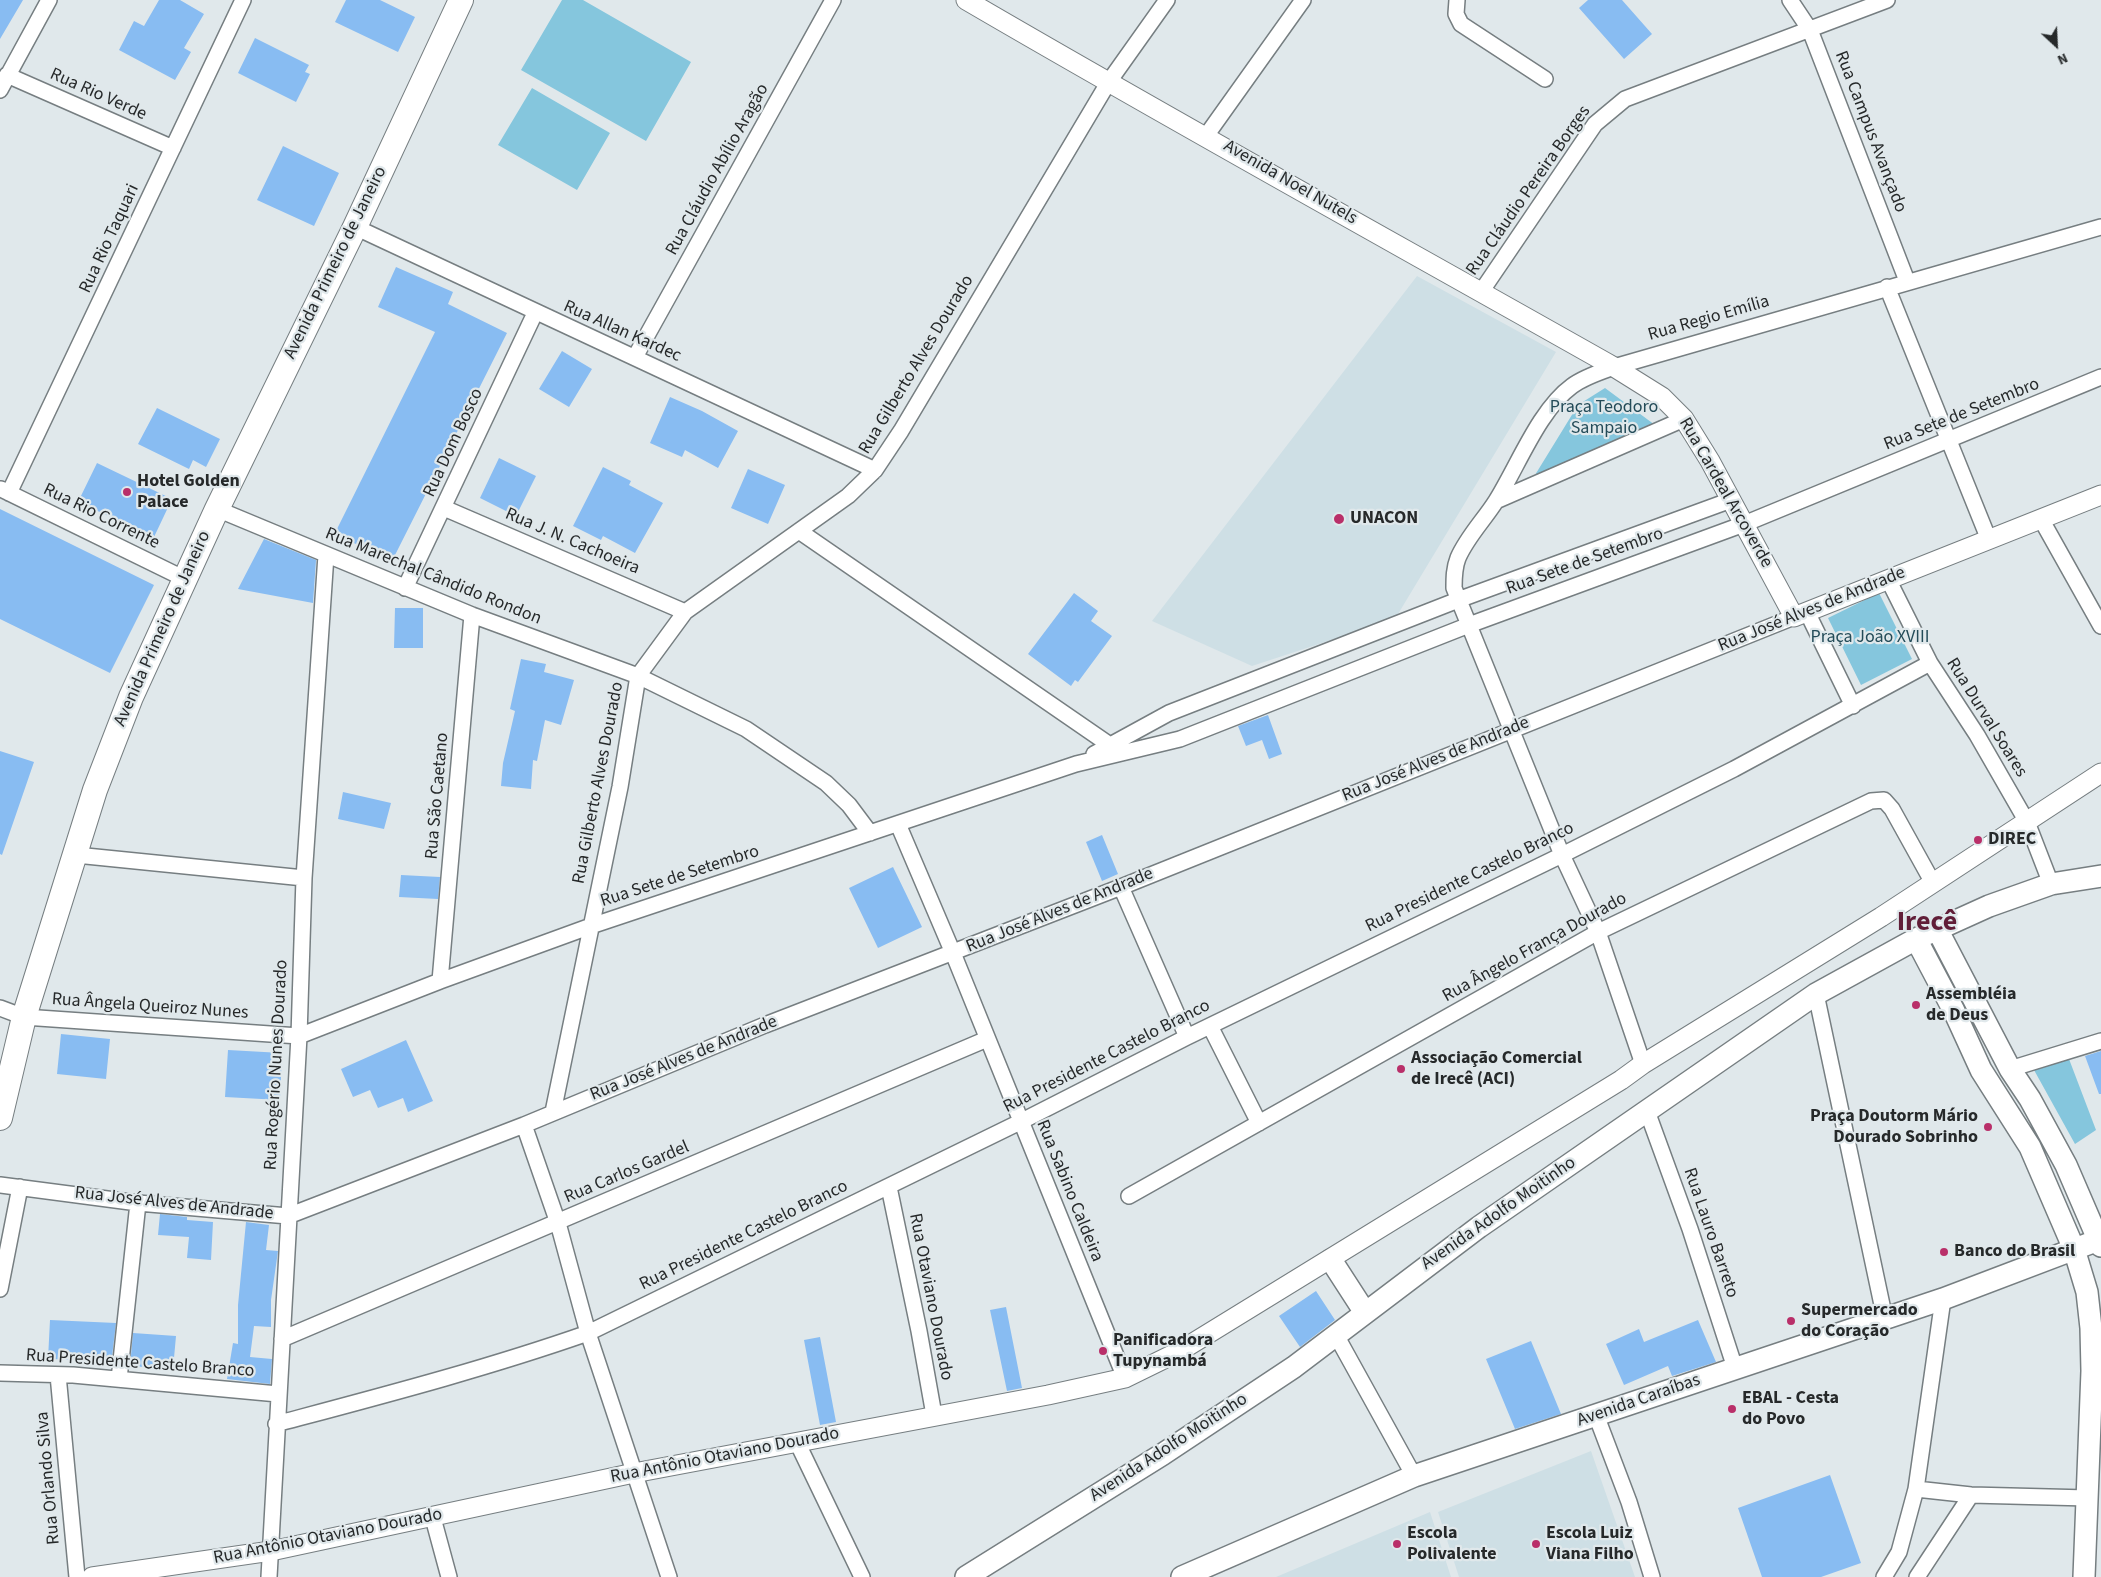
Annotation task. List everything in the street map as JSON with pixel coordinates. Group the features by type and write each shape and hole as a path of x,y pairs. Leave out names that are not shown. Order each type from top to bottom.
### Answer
{"main road":[{"name":"Avenida Primeiro de Janeiro","path":"0,1118 24,1017 95,790 131,697 217,509 355,227 461,0"},
{"name":"Avenida Adolfo Moitinho","path":"966,1577 1163,1454 1294,1367 1364,1312 1479,1227 1816,994 1916,940 1989,906 2051,884 2101,876"},
{"path":"1938,930 2010,1069 2030,1099 2066,1165 2101,1242"},
{"path":"1916,940 1954,1011 1981,1070 2030,1147 2074,1249 2087,1292 2092,1328 2084,1577"},
{"name":"Avenida Caraíbas","path":"1182,1577 1414,1476 1885,1319 2074,1249 2101,1242"},
{"path":"1331,1260 1364,1312"}],"street":[{"path":"0,90 49,0"},
{"name":"Rua Rio Taquari","path":"5,491 173,148 243,0"},
{"name":"Rua Cláudio Abílio Aragão","path":"634,357 833,0"},
{"name":"Avenida Noel Nutels","path":"966,0 1108,83 1206,136 1614,367"},
{"name":"Rua Gilberto Alves Dourado","path":"554,1112 620,787 638,676 685,612 848,496 874,470 901,431 1108,83 1167,0"},
{"path":"1206,136 1303,0"},
{"path":"1457,0 1456,14 1461,24 1545,79"},
{"name":"Rua Campus Avançado","path":"1790,0 1810,30 1907,281"},
{"name":"Rua Cláudio Pereira Borges","path":"1481,292 1586,136 1606,113 1626,99 1887,0"},
{"name":"Rua Rio Verde","path":"7,75 173,148"},
{"name":"Rua Allan Kardec","path":"355,227 535,313 634,357 874,470"},
{"name":"Rua Regio Emília","path":"1458,600 1454,588 1454,575 1457,560 1466,543 1496,501 1532,437 1554,403 1572,386 1614,367 1907,281 2101,227"},
{"path":"1887,287 1989,540"},
{"name":"Rua Dom Bosco","path":"405,588 535,313"},
{"name":"Rua Cardeal Arcoverde","path":"1614,367 1662,398 1684,419 1744,524 1801,615"},
{"name":"Rua Sete de Setembro","path":"299,1036 440,981 591,926 1116,749 1180,738 1469,625 1744,524 2101,378"},
{"path":"1496,501 1684,419"},
{"name":"Rua Rio Corrente","path":"5,491 185,579"},
{"name":"Rua José Alves de Andrade","path":"0,1185 138,1203 288,1216 524,1124 766,1025 1121,887 1888,579 2101,496"},
{"name":"Rua Sete de Setembro","path":"1116,749 1169,713 1458,600 1731,500"},
{"name":"Rua J. N. Cachoeira","path":"444,508 685,612"},
{"name":"Rua Marechal Cândido Rondon","path":"217,509 472,615 638,676 746,729 826,784 848,805 870,833"},
{"path":"2041,519 2101,626"},
{"path":"799,531 1116,749"},
{"name":"Rua Rogério Nunes Dourado","path":"269,1577 299,1036 304,878 326,555"},
{"name":"Rua Durval Soares","path":"1888,579 1930,663 1977,735 2027,822 2051,884"},
{"path":"1458,600 1562,855 1598,932 1644,1064"},
{"name":"Rua São Caetano","path":"440,981 472,615"},
{"path":"1801,615 1853,706"},
{"name":"Rua Presidente Castelo Branco","path":"276,1424 456,1376 588,1333 1020,1122 1187,1037 1562,855 1853,706 1930,663"},
{"path":"1331,1260 1605,1091 1644,1064 1933,883 2101,773"},
{"name":"Rua Ângelo França Dourado","path":"1129,1196 1598,932 1854,807 1878,799 1884,800 1892,809 1933,883"},
{"name":"Rua Sabino Caldeira","path":"898,824 953,953 1125,1378"},
{"path":"76,855 304,878"},
{"path":"1121,887 1187,1037"},
{"path":"1816,994 1885,1319"},
{"name":"Rua Ângela Queiroz Nunes","path":"0,1008 24,1017 299,1036"},
{"path":"1210,1026 1259,1123"},
{"name":"Rua Carlos Gardel","path":"282,1339 987,1039"},
{"path":"2010,1069 2101,1042"},
{"name":"Rua Lauro Barreto","path":"1647,1111 1690,1229 1735,1368"},
{"path":"524,1124 558,1223 588,1333 669,1577"},
{"name":"Rua Otaviano Dourado","path":"888,1186 919,1331 934,1415"},
{"path":"0,1289 20,1187"},
{"path":"119,1379 138,1203"},
{"name":"Rua Antônio Otaviano Dourado","path":"92,1577 270,1551 433,1518 634,1473 1048,1395 1125,1378 1180,1351 1331,1260"},
{"path":"1884,1577 1899,1552 1916,1489 1943,1299"},
{"path":"1336,1334 1414,1476"},
{"name":"Rua Presidente Castelo Branco","path":"0,1372 119,1379 278,1394"},
{"name":"Rua Orlando Silva","path":"58,1375 77,1577"},
{"path":"1596,1415 1629,1502 1652,1577"},
{"path":"797,1442 862,1577"},
{"path":"1916,1489 1971,1495 2088,1498"},
{"path":"1917,1577 1971,1495"},
{"path":"433,1518 449,1577"}],"shaded area":[{"path":"1417,276 1556,352 1395,619 1252,666 1152,621"},
{"name":"Escola Luiz Viana Filho","path":"1591,1451 1635,1577 1459,1577 1438,1512"},
{"name":"Escola Polivalente","path":"1430,1512 1451,1577 1276,1577"}],"green space":[{"path":"562,0 583,0 691,62 646,141 521,70"},
{"path":"532,88 610,133 577,190 498,145"},
{"name":"Praça Teodoro Sampaio","path":"1605,388 1655,425 1535,475 1578,405"},
{"name":"Praça João XVIII","path":"1879,593 1912,659 1861,685 1828,618"},
{"path":"2069,1059 2096,1130 2075,1144 2034,1070"}],"building":[{"path":"0,0 23,0 0,39"},
{"path":"159,0 180,0 204,14 184,48 191,52 175,80 119,50 134,21 144,26"},
{"path":"346,0 380,0 415,17 398,52 335,22"},
{"path":"1588,0 1622,0 1652,34 1624,59 1579,8"},
{"path":"255,38 309,65 305,72 310,74 296,102 238,73"},
{"path":"283,146 339,173 314,226 257,200"},
{"path":"396,267 453,292 448,304 507,333 393,559 334,535 435,332 378,307"},
{"path":"562,351 592,369 569,407 539,389"},
{"path":"670,397 702,411 738,431 718,468 685,450 682,457 650,443"},
{"path":"157,408 220,439 206,467 193,460 189,469 138,444"},
{"path":"499,458 536,476 516,516 480,498"},
{"name":"Hotel Golden Palace","path":"97,463 172,499 154,537 78,502"},
{"path":"603,467 631,481 629,485 663,503 635,553 603,536 601,540 573,526"},
{"path":"748,469 785,485 768,524 731,508"},
{"path":"0,509 154,585 110,673 0,619"},
{"path":"264,539 316,560 313,603 238,589"},
{"path":"1074,593 1098,611 1091,621 1112,636 1078,682 1075,680 1071,686 1028,654"},
{"path":"395,608 423,608 423,648 394,648"},
{"path":"521,659 546,664 544,672 574,680 561,725 545,720 537,761 533,760 531,789 501,786 503,763 515,711 510,709"},
{"path":"1268,715 1282,754 1269,759 1262,740 1246,746 1238,726"},
{"path":"0,751 34,762 2,855 0,854"},
{"path":"343,792 391,803 384,829 338,819"},
{"path":"1102,835 1118,874 1102,881 1086,842"},
{"path":"893,867 922,927 878,948 849,888"},
{"path":"401,875 440,877 438,899 399,897"},
{"path":"61,1034 110,1039 106,1079 57,1074"},
{"path":"406,1040 433,1101 408,1112 403,1098 378,1108 370,1090 353,1097 341,1069"},
{"path":"228,1050 282,1053 280,1100 225,1097"},
{"path":"2101,1051 2101,1094 2099,1094 2085,1056"},
{"path":"160,1214 187,1217 187,1220 213,1222 211,1260 187,1258 189,1237 158,1235"},
{"path":"246,1222 269,1225 266,1250 278,1251 271,1300 271,1327 254,1326 250,1357 272,1359 270,1384 227,1379 233,1343 238,1344 238,1305"},
{"path":"1316,1291 1335,1320 1300,1347 1279,1316"},
{"path":"1006,1307 1022,1388 1007,1391 990,1310"},
{"path":"50,1320 116,1323 111,1365 81,1363 82,1360 48,1359"},
{"path":"1698,1320 1716,1362 1672,1376 1668,1366 1624,1385 1606,1344 1639,1329 1644,1342"},
{"path":"133,1333 176,1336 173,1369 130,1366"},
{"path":"820,1337 836,1422 820,1425 804,1340"},
{"path":"1531,1341 1561,1414 1515,1429 1486,1359"},
{"path":"1830,1475 1861,1563 1821,1577 1762,1577 1738,1508"}],"place":[{"name":"Hotel Golden Palace","path":"127,492"},
{"name":"UNACON","path":"1339,519"},
{"name":"DIREC","path":"1978,840"},
{"name":"Assembléia de Deus","path":"1916,1005"},
{"name":"Associação Comercial de Irecê (ACI)","path":"1401,1069"},
{"name":"Praça Doutorm Mário Dourado Sobrinho","path":"1988,1127"},
{"name":"Banco do Brasil","path":"1944,1252"},
{"name":"Supermercado do Coração","path":"1791,1321"},
{"name":"Panificadora Tupynambá","path":"1103,1351"},
{"name":"EBAL - Cesta do Povo","path":"1732,1409"},
{"name":"Escola Polivalente","path":"1397,1544"},
{"name":"Escola Luiz Viana Filho","path":"1536,1544"}],"district":[{"name":"Irecê","path":"1927,924"}]}
